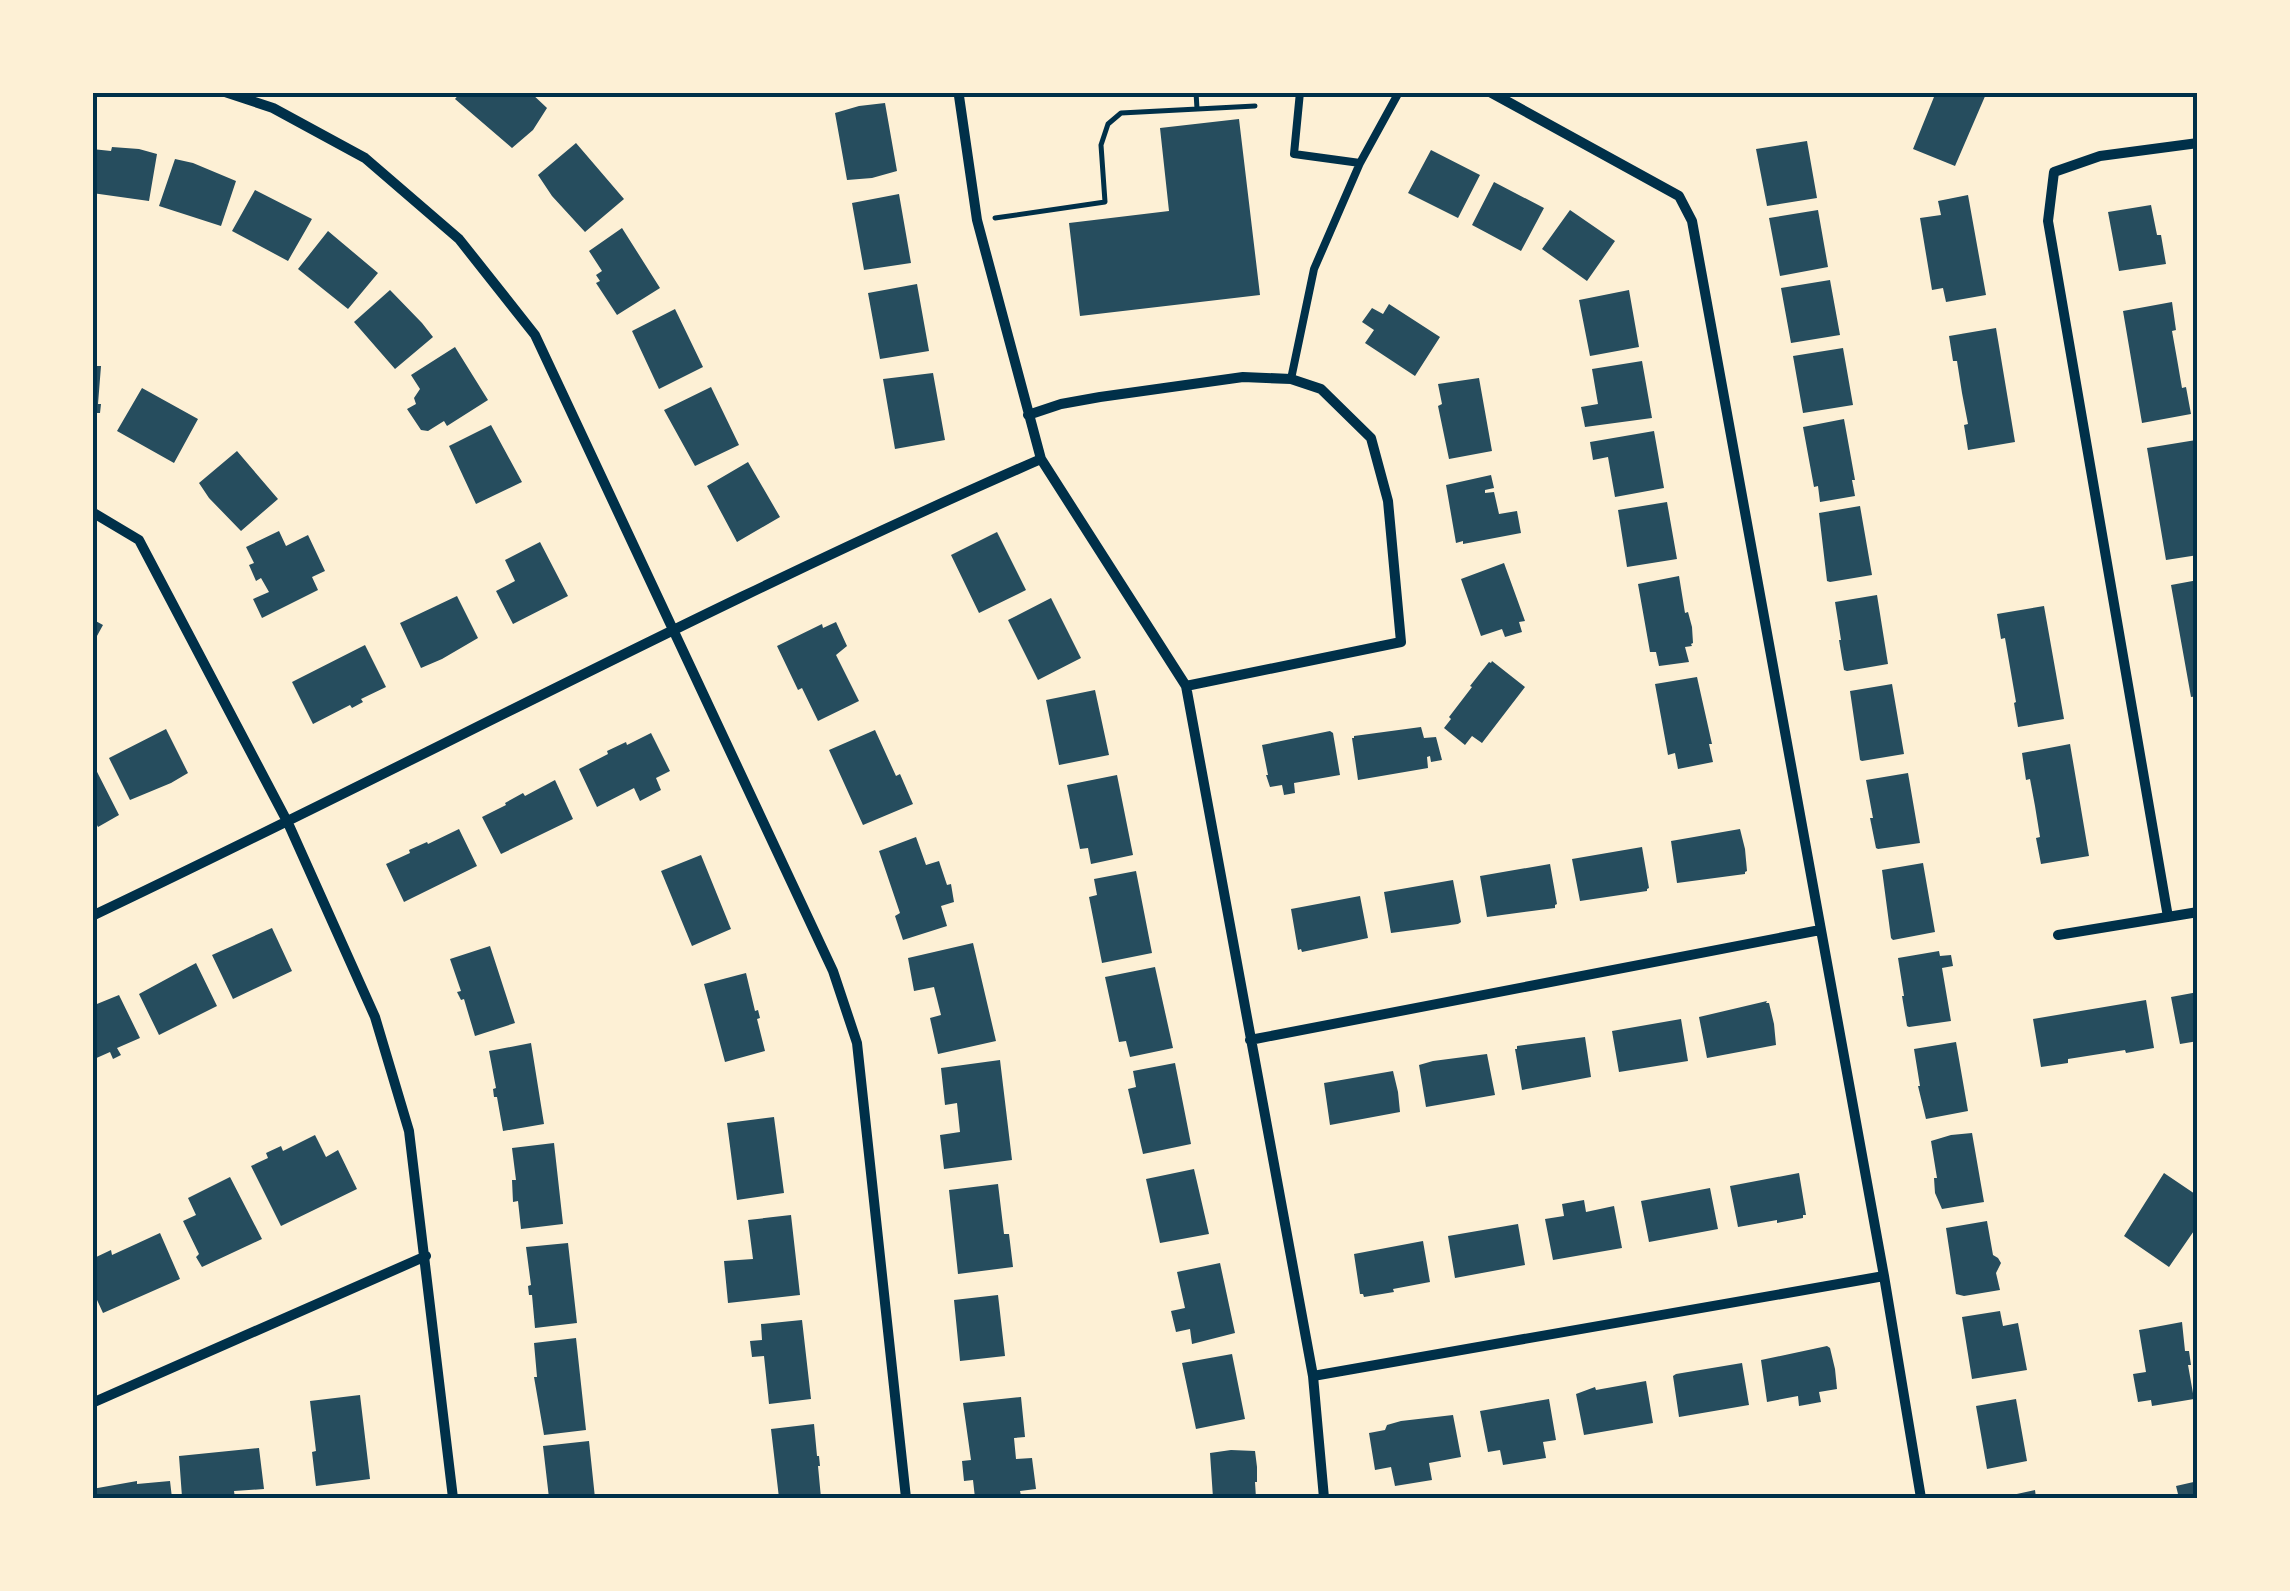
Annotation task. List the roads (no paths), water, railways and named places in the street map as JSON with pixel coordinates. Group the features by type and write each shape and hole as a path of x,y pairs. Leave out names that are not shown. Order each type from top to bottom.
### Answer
{"street":[{"path":"224,92 273,108 364,158 458,239 536,335 833,971 857,1043 906,1498"},
{"path":"960,92 977,220 1041,459 1186,686 1313,1376 1324,1498"},
{"path":"1490,92 1678,196 1692,222 1921,1498"},
{"path":"2168,917 2048,222 2054,172 2100,156 2198,143"},
{"path":"1028,415 1100,396 1243,377 1290,379 1321,389 1371,438 1388,502 1401,642 1186,686"},
{"path":"92,916 288,823 674,628 1041,459"},
{"path":"92,512 138,540 288,823 375,1017 409,1132 454,1498"},
{"path":"2058,936 2198,912"},
{"path":"1250,1040 1820,930"},
{"path":"92,1404 426,1256"},
{"path":"1313,1376 1884,1276"}],"lane":[{"path":"1300,92 1294,154 1360,164"},
{"path":"1290,379 1314,270 1360,164 1398,92"}]}
